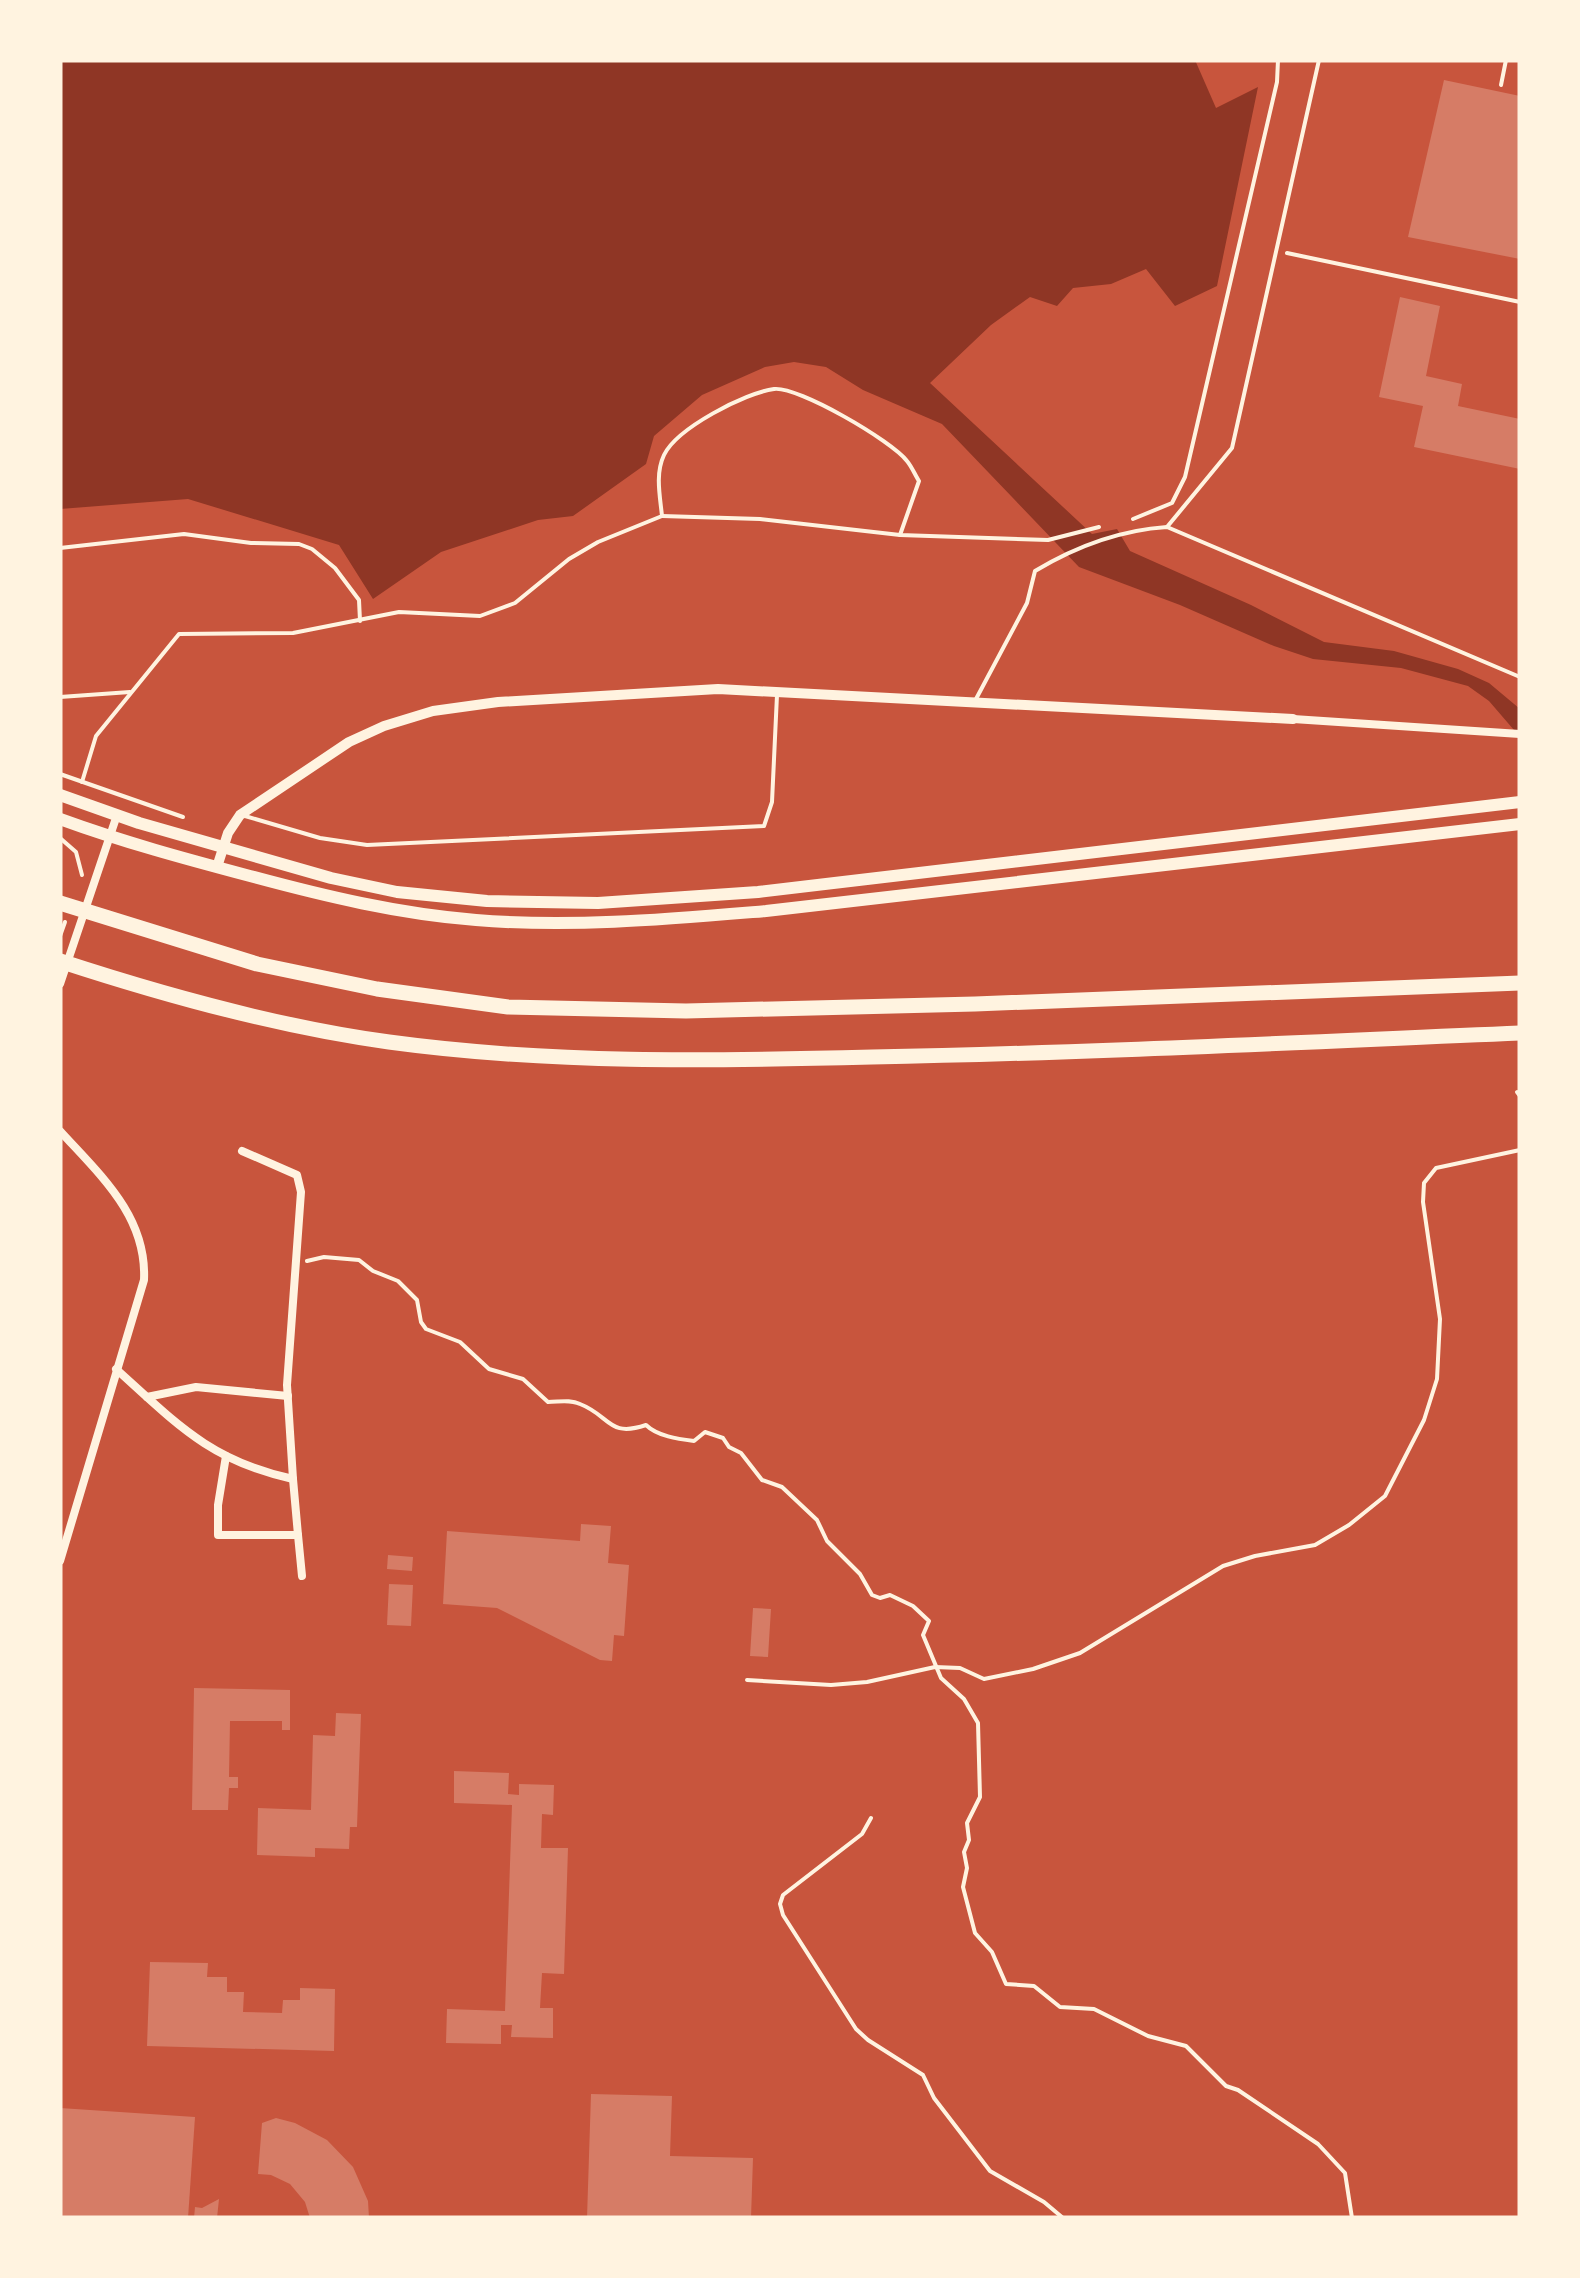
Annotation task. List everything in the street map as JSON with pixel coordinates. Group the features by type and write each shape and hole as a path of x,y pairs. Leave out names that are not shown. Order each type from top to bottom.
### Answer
{"highway":[{"path":"61,903 274,967 376,989 508,1007 686,1011 956,1005 1520,983"},
{"path":"60,961 254,1016 387,1042 533,1057 700,1061 979,1055 1520,1034"}],"main road":[{"path":"60,795 223,847 397,892 487,901 598,903 758,892 1520,802"},
{"path":"60,819 217,868 391,910 477,920 664,920 1520,824"}],"street":[{"path":"217,868 240,815 349,742 433,711 498,702 718,689 1520,734"},
{"path":"60,984 117,815"},
{"path":"60,1131 125,1205 145,1259 144,1280 60,1561"},
{"path":"242,1151 297,1176 302,1192 288,1396 302,1576"},
{"path":"116,1368 194,1440 257,1471 293,1478"},
{"path":"147,1397 196,1387 288,1396"},
{"path":"226,1456 218,1505 218,1535 298,1535"}],"lane":[{"path":"1168,528 1232,448 1319,60"},
{"path":"974,703 1027,604 1036,571 1065,553 1143,529 1168,528 1520,676"},
{"path":"240,815 320,838 367,845 764,826 772,802 777,692"}],"path":[{"path":"1121,522 1172,502 1185,478 1278,60"},
{"path":"1500,84 1506,60"},
{"path":"1277,250 1520,302"},
{"path":"662,516 658,482 664,456 679,435 734,403 776,389 820,404 876,436 906,459 918,481 900,535"},
{"path":"82,782 96,736 178,634 293,633 399,612 480,616 515,603 569,559 598,542 662,516 760,519 900,535 1048,540 1102,526"},
{"path":"60,548 184,534 251,543 299,544 336,568 360,600 360,621"},
{"path":"60,696 130,692"},
{"path":"60,774 192,820"},
{"path":"60,838 76,852 82,874 77,890"},
{"path":"60,936 66,920"},
{"path":"747,1680 831,1685 868,1682 935,1667 960,1668 984,1679 1033,1669 1080,1654 1223,1566 1314,1545 1350,1526 1385,1496 1424,1420 1437,1379 1440,1319 1423,1202 1424,1183 1436,1168 1520,1150"},
{"path":"296,1263 324,1257 359,1260 398,1281 418,1300 426,1330 460,1342 489,1369 523,1379 548,1402 576,1401 626,1432 646,1425 653,1432 685,1440 694,1440 705,1432 716,1434 740,1453 762,1480 782,1486 817,1520 827,1541 860,1574 872,1595 890,1595 924,1615 928,1621 924,1635 940,1678 964,1699 978,1723 980,1797 967,1824 967,1868 962,1887 975,1933 992,1952 1006,1984 1034,1986 1060,2008 1094,2009 1148,2036 1186,2046 1226,2086 1318,2144 1346,2173 1352,2218"},
{"path":"871,1818 862,1834 783,1896 780,1904 784,1914 856,2028 923,2075 934,2098 990,2171 1044,2202 1063,2218"}],"shaded area":[{"path":"60,60 1195,60 1216,108 1258,87 1217,286 1175,306 1146,269 1111,284 1073,288 1057,306 1030,297 991,325 930,383 1092,534 1117,529 1130,551 1324,642 1394,651 1458,669 1489,683 1520,709 1520,737 1489,701 1468,686 1401,668 1313,659 1079,567 942,424 863,390 826,367 794,362 765,367 702,395 654,436 646,464 573,516 538,520 441,552 373,599 339,545 188,499 60,509"}],"building":[{"path":"1444,80 1520,96 1520,259 1408,237"},
{"path":"1400,297 1440,306 1426,376 1462,384 1458,406 1520,419 1520,469 1414,447 1423,406 1379,397"},
{"path":"581,1524 611,1526 608,1563 629,1565 624,1636 614,1635 612,1661 600,1660 497,1608 443,1604 447,1531 580,1541"},
{"path":"388,1555 413,1557 412,1571 387,1569"},
{"path":"389,1584 413,1585 411,1626 387,1625"},
{"path":"753,1608 771,1609 768,1657 750,1656"},
{"path":"194,1688 290,1690 290,1730 282,1730 282,1721 230,1721 229,1777 238,1777 238,1788 229,1788 228,1810 192,1810"},
{"path":"336,1713 361,1714 357,1827 350,1827 349,1849 315,1848 315,1857 257,1855 258,1808 311,1810 313,1735 335,1736"},
{"path":"454,1771 509,1773 508,1794 519,1795 519,1784 554,1785 553,1815 542,1814 541,1848 568,1848 564,1974 542,1973 540,2008 553,2008 553,2038 511,2037 512,2025 501,2025 501,2044 446,2043 447,2009 505,2011 512,1805 454,1803"},
{"path":"150,1962 208,1963 207,1977 227,1977 227,1992 244,1992 243,2012 282,2013 283,2000 300,2000 300,1988 335,1989 334,2051 147,2046"},
{"path":"591,2094 672,2096 670,2156 753,2158 751,2218 587,2218"},
{"path":"60,2108 195,2117 188,2218 60,2218"},
{"path":"276,2118 327,2140 353,2167 368,2201 369,2218 310,2218 305,2202 290,2184 258,2174 262,2123"},
{"path":"219,2199 217,2218 194,2218 195,2207 202,2208"}]}
